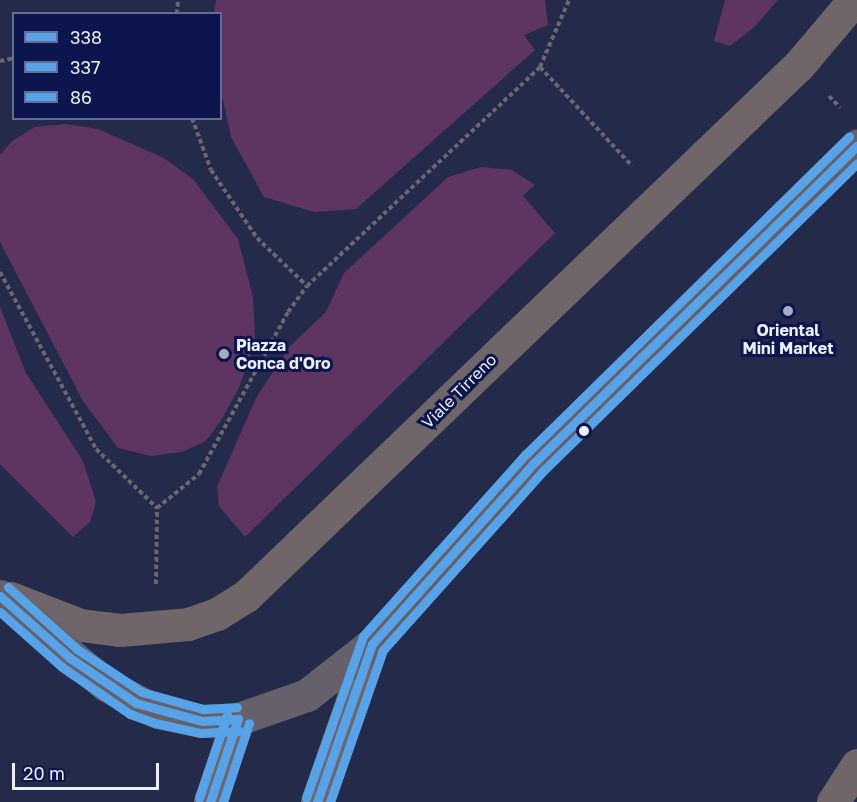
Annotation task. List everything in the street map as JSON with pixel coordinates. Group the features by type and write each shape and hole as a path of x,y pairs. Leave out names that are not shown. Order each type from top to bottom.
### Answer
{"main road":[{"path":"0,594 70,658 136,702 158,712 202,721 238,719 273,710 307,695 372,644 534,463 857,146"}],"street":[{"name":"Viale Tirreno","path":"0,594 51,617 120,630 188,624 217,614 246,596 782,82 854,0"},
{"path":"317,802 372,644"},
{"path":"210,802 238,719"},
{"path":"833,802 857,765"}],"path":[{"path":"157,508 199,474 288,312 307,286 540,67 569,0"},
{"path":"540,67 628,162"},
{"path":"820,87 843,112"},
{"path":"193,120 210,170 257,238 307,286"},
{"path":"0,272 96,449 157,508 157,593"}],"shaded area":[{"path":"216,0 545,0 548,25 524,35 535,50 356,209 314,212 264,197 231,137 222,96 222,12 214,12"},
{"path":"725,0 778,0 753,28 730,46 714,41"},
{"path":"65,124 98,129 164,158 193,179 238,239 253,297 255,342 239,388 220,422 206,441 182,452 151,456 118,448 83,401 0,242 0,155 12,141 35,127"},
{"path":"481,167 512,170 535,185 523,196 555,233 245,537 219,506 217,487 256,398 289,347 326,312 344,273 448,177"},
{"path":"0,307 26,373 83,461 96,502 90,522 73,537 0,464"}],"transit line":[{"name":"86","path":"306,798 363,636 526,454 849,137"},
{"name":"338","path":"317,802 372,644 534,463 857,146"},
{"name":"337","path":"330,802 383,650 543,471 857,163"},
{"name":"86","path":"8,587 77,649 142,692 203,709 237,707"},
{"name":"338","path":"0,596 70,658 136,703 202,721 238,719"},
{"name":"337","path":"0,612 62,667 130,714 155,723 200,733 239,731"},
{"name":"86","path":"199,798 227,715"},
{"name":"338","path":"210,802 238,719"},
{"name":"337","path":"223,802 249,723"}],"place":[{"name":"Oriental Mini Market","path":"788,311"},
{"name":"Piazza Conca d'Oro","path":"224,354"}]}
